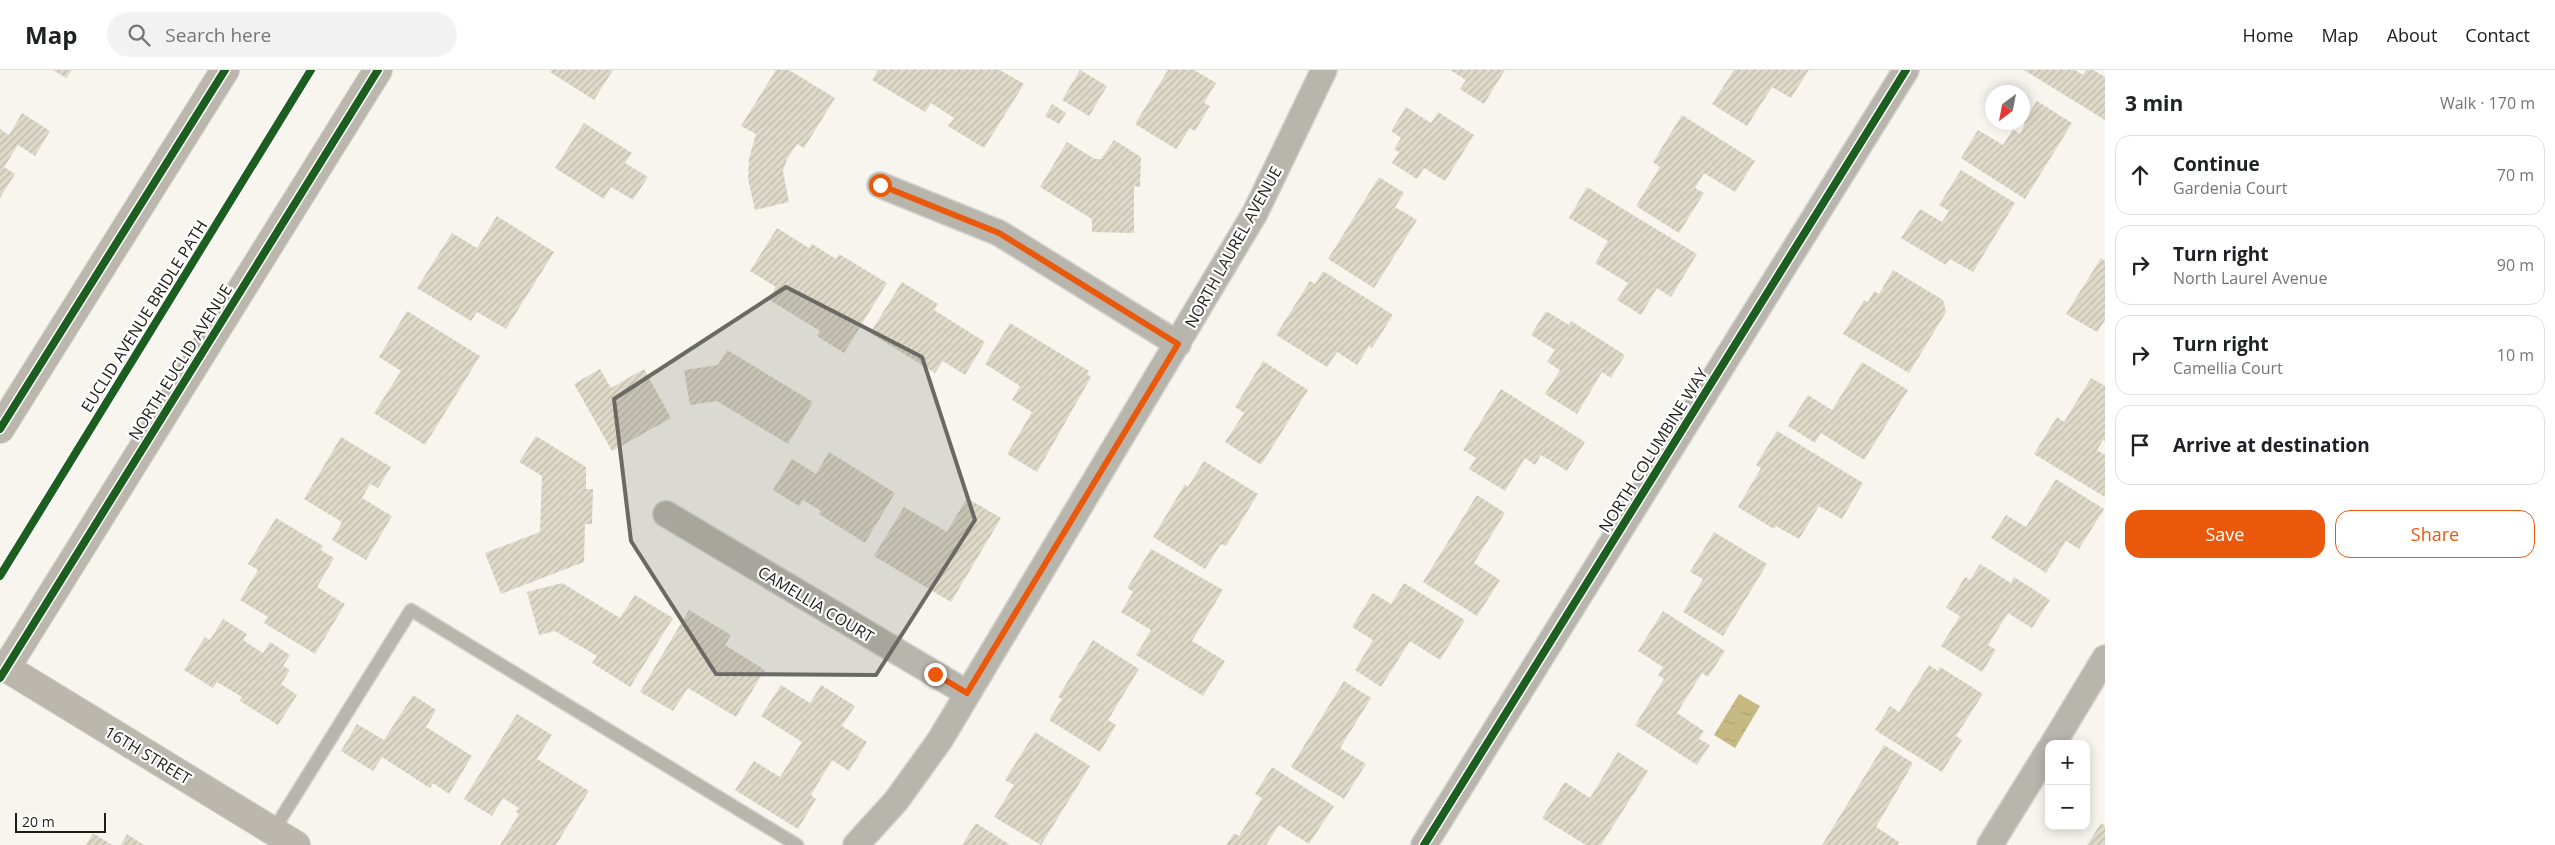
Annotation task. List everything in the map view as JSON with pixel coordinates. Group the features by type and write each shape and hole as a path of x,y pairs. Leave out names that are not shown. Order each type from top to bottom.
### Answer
{"main road":[{"path":"0,429 225,70"},
{"name":"NORTH EUCLID AVENUE","path":"3,666 378,70"},
{"name":"16TH STREET","path":"3,666 296,845"}],"street":[{"name":"NORTH LAUREL AVENUE","path":"856,845 896,802 920,770 1178,344 1255,213 1324,70"},
{"name":"NORTH COLUMBINE WAY","path":"1424,845 1906,70"},
{"path":"880,185 999,233 1178,344"},
{"name":"CAMELLIA COURT","path":"666,514 967,693"},
{"path":"2055,740 2105,658"},
{"path":"1990,845 2045,756"}],"lane":[{"path":"274,831 411,610 797,845"}],"highlighted area":[{"path":"786,287 922,357 975,520 876,675 716,674 631,541 614,399"}],"water":[{"path":"1739,694 1760,706 1735,748 1714,735"}],"building":[{"path":"53,70 72,70 66,78"},
{"path":"552,70 613,70 594,100 550,72"},
{"path":"776,70 789,70 835,98 804,148 797,144 787,159 783,171 789,202 755,210 748,179 749,159 756,134 741,126"},
{"path":"878,70 1000,70 1024,84 984,148 948,126 954,118 931,103 925,112 872,80"},
{"path":"1080,70 1107,86 1089,116 1062,100"},
{"path":"1168,70 1194,70 1216,83 1204,103 1210,106 1195,131 1190,128 1176,149 1135,124"},
{"path":"1450,70 1505,70 1484,104 1460,89 1466,80"},
{"path":"1734,70 1809,70 1791,98 1772,87 1747,126 1712,104"},
{"path":"2024,70 2075,70 2083,75 2086,70 2093,70 2105,77 2105,120"},
{"path":"2037,101 2072,123 2025,199 1961,158 1978,130 2003,145 2012,130 2020,134 2022,130 2030,130 2030,112"},
{"path":"1052,104 1066,113 1059,124 1045,116"},
{"path":"1406,107 1431,123 1438,112 1474,135 1445,181 1424,168 1417,179 1392,163 1399,152 1394,149 1401,138 1391,131"},
{"path":"22,113 50,131 35,156 18,145 4,167 15,174 0,198 0,129 9,135"},
{"path":"1682,115 1755,161 1735,192 1704,173 1695,188 1704,193 1679,233 1636,206 1660,167 1653,162"},
{"path":"584,123 632,153 625,163 648,177 633,200 611,187 604,199 555,168"},
{"path":"1114,140 1141,157 1140,187 1134,186 1134,233 1092,232 1092,219 1040,187 1067,142 1095,159 1101,159"},
{"path":"1961,170 2015,203 1973,272 1950,259 1946,265 1901,238 1920,209 1942,222 1949,211 1939,205"},
{"path":"1379,177 1404,193 1395,207 1417,220 1374,288 1328,259"},
{"path":"1587,187 1697,254 1671,297 1657,288 1641,315 1617,300 1628,283 1595,263 1608,241 1569,218"},
{"path":"497,216 554,252 506,329 477,312 471,321 417,288 452,233 477,248"},
{"path":"777,228 809,248 812,244 836,259 839,254 887,283 844,353 817,336 820,331 768,299 776,287 750,271"},
{"path":"2101,258 2105,261 2105,320 2097,332 2066,314"},
{"path":"1893,270 1943,300 1946,312 1909,373 1843,334 1864,300 1868,302 1874,291 1879,294"},
{"path":"1323,271 1393,315 1372,348 1369,346 1357,365 1337,352 1327,367 1276,335 1310,281 1315,284"},
{"path":"902,282 938,304 934,310 985,342 965,375 943,361 935,373 870,333"},
{"path":"407,311 480,356 425,445 374,413 401,371 379,357"},
{"path":"1546,311 1569,325 1571,321 1625,355 1611,378 1602,372 1577,414 1545,394 1560,370 1547,362 1555,350 1531,335"},
{"path":"1010,323 1089,371 1087,374 1091,377 1037,472 1007,454 1032,412 1012,400 1020,386 985,364"},
{"path":"727,350 813,402 788,444 717,401 690,405 684,370 718,365"},
{"path":"1263,361 1308,390 1261,465 1225,442 1244,413 1235,407"},
{"path":"1862,362 1908,390 1864,460 1821,433 1815,443 1788,426 1808,395 1832,410"},
{"path":"600,369 611,388 644,369 671,418 612,451 574,384"},
{"path":"2091,378 2105,386 2105,441 2103,440 2097,450 2105,455 2105,497 2034,454 2057,417 2064,422"},
{"path":"1501,389 1585,442 1567,471 1541,455 1535,465 1525,458 1505,491 1469,469 1476,458 1463,450"},
{"path":"1777,431 1863,483 1842,519 1819,506 1799,539 1776,526 1774,529 1738,507 1761,468 1756,465"},
{"path":"536,436 586,467 586,489 593,489 592,524 585,524 584,562 501,594 485,553 540,532 542,476 519,462"},
{"path":"341,437 391,467 378,488 370,484 362,498 392,516 366,560 332,540 342,522 304,499"},
{"path":"829,452 895,493 865,543 819,514 821,511 803,500 799,506 773,490 792,459 816,474"},
{"path":"1204,461 1258,494 1226,546 1221,544 1205,569 1153,537 1185,484 1188,487"},
{"path":"2056,479 2104,509 2079,549 2066,541 2046,573 1991,538 2006,515 2026,527"},
{"path":"1477,495 1505,513 1474,563 1500,580 1477,616 1423,582"},
{"path":"967,498 1001,518 951,602 874,556 904,507 947,532"},
{"path":"276,518 323,546 321,550 334,558 317,587 345,604 315,654 264,623 268,617 240,600 258,570 248,564"},
{"path":"1714,532 1767,564 1723,636 1683,612 1703,579 1690,572"},
{"path":"1151,549 1223,590 1192,641 1225,661 1203,696 1136,655 1151,630 1121,612 1133,592 1127,588"},
{"path":"1980,564 2011,583 2014,577 2050,600 2032,628 2008,613 1988,645 1996,650 1982,672 1941,646 1960,616 1946,608 1965,577 1970,580"},
{"path":"562,583 620,618 635,595 673,618 630,687 592,663 597,656 555,631 539,635 527,592"},
{"path":"1404,583 1465,620 1440,660 1410,641 1381,687 1355,670 1373,640 1352,627 1373,593 1391,604"},
{"path":"689,610 731,635 725,645 765,670 736,717 688,688 673,711 640,692"},
{"path":"1663,611 1725,651 1708,677 1702,673 1677,713 1704,731 1699,739 1710,745 1697,765 1635,725 1664,679 1658,675 1663,667 1638,651"},
{"path":"223,619 247,634 243,640 263,653 270,642 290,655 283,666 290,670 281,684 297,695 278,725 240,701 242,697 217,682 213,688 184,670 205,637 210,640"},
{"path":"1093,640 1139,669 1108,720 1116,725 1100,752 1049,720 1062,699 1058,697"},
{"path":"1929,665 1938,671 1940,667 1983,694 1956,736 1962,740 1942,772 1875,730 1890,706 1899,712"},
{"path":"1344,681 1371,698 1340,748 1366,764 1344,799 1291,767"},
{"path":"781,685 810,703 821,685 855,706 842,726 867,742 849,771 832,760 811,795 816,799 798,829 735,790 754,761 780,777 802,742 761,716"},
{"path":"413,695 436,710 426,727 472,756 449,794 433,783 430,788 382,757 373,771 341,751 357,724 384,740"},
{"path":"517,714 552,735 537,759 589,791 556,845 500,845 519,814 516,812 519,808 503,798 492,816 464,799"},
{"path":"1035,732 1090,766 1041,845 994,817 1014,785 1005,780"},
{"path":"1884,745 1913,763 1876,827 1899,842 1898,845 1822,845"},
{"path":"1618,752 1648,771 1601,845 1586,845 1542,818 1565,782 1590,798"},
{"path":"1272,767 1334,806 1309,844 1279,825 1266,845 1226,845 1234,833 1239,836 1262,798 1255,794"},
{"path":"976,823 1010,845 962,845"},
{"path":"2101,823 2105,826 2105,845 2087,845"},
{"path":"93,833 112,845 86,845"},
{"path":"127,834 144,845 121,845"}],"cycle path":[{"path":"0,429 225,70"},
{"name":"EUCLID AVENUE BRIDLE PATH","path":"0,576 311,70"},
{"path":"0,678 378,70"},
{"path":"1424,845 1906,70"}],"route":[{"path":"880,185 999,233 1178,344 967,693 935,674"}]}
